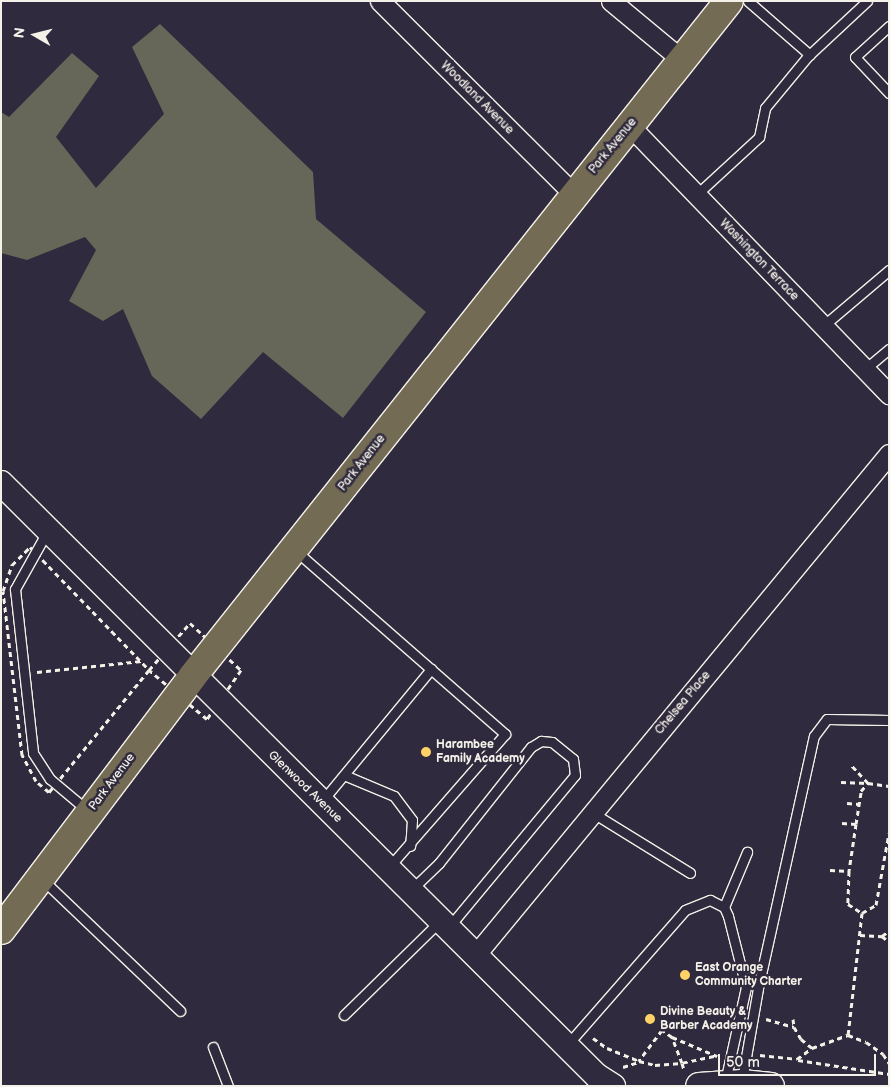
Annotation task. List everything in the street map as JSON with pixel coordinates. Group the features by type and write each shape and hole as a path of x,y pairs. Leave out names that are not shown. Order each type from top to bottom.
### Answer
{"main road":[{"name":"Park Avenue","path":"1,930 192,676 729,1"},
{"path":"699,1086 734,1083 771,1086"}],"street":[{"name":"Woodland Avenue","path":"380,1 574,194"},
{"path":"611,1 682,60"},
{"name":"Washington Terrace","path":"630,126 696,195 828,321 865,369 889,394"},
{"name":"Chelsea Place","path":"477,953 889,454"},
{"name":"Glenwood Avenue","path":"1,483 49,529 192,676 445,924 574,1037 597,1076 613,1086"}],"lane":[{"path":"748,1 810,55"},
{"path":"696,195 758,137 765,108 810,55 867,1"},
{"path":"889,26 854,57 889,93"},
{"path":"828,321 889,270"},
{"path":"865,369 889,349"},
{"path":"49,529 15,589 33,752 56,785 89,812"},
{"path":"294,549 505,734 410,846 388,867"},
{"path":"321,802 430,669"},
{"path":"734,1083 747,1054 753,1012 814,736 827,719 889,720"},
{"path":"344,1015 445,924 575,774 577,767 573,759 552,742 541,741 531,747 439,863 411,890"},
{"path":"344,775 394,796 412,820 410,846"},
{"path":"593,813 690,873"},
{"path":"734,1083 732,1055 746,987 724,907 747,852"},
{"path":"40,877 180,1011"},
{"path":"574,1037 685,910 710,900 724,907"},
{"path":"213,1047 228,1086"}],"path":[{"path":"36,551 149,670 56,785"},
{"path":"12,671 24,673 141,661"},
{"path":"850,764 868,782"},
{"path":"841,782 868,782 889,786"},
{"path":"862,913 848,904 849,871 861,791 868,782"},
{"path":"847,803 859,804"},
{"path":"842,823 856,824"},
{"path":"862,913 876,905 889,833"},
{"path":"830,870 849,871"},
{"path":"848,1035 862,913"},
{"path":"860,935 882,936 889,932"},
{"path":"882,936 889,942"},
{"path":"753,1012 794,1027"},
{"path":"793,1019 794,1027 801,1039 812,1048"},
{"path":"638,1061 662,1030 672,1037 714,1056"},
{"path":"797,1060 812,1048 848,1035 866,1042 883,1054 889,1063"},
{"path":"574,1037 655,1066 682,1063 714,1056 732,1055"},
{"path":"672,1037 682,1063"},
{"path":"747,1054 889,1074"}],"green space":[{"path":"160,24 313,172 316,219 426,312 343,418 263,352 201,419 152,376 123,309 103,321 69,301 96,250 85,237 27,260 1,253 1,112 9,117 72,53 99,76 56,137 96,188 164,114 132,47"}],"place":[{"name":"Harambee Family Academy","path":"426,752"},
{"name":"East Orange Community Charter","path":"685,975"},
{"name":"Divine Beauty & Barber Academy","path":"650,1019"}]}
